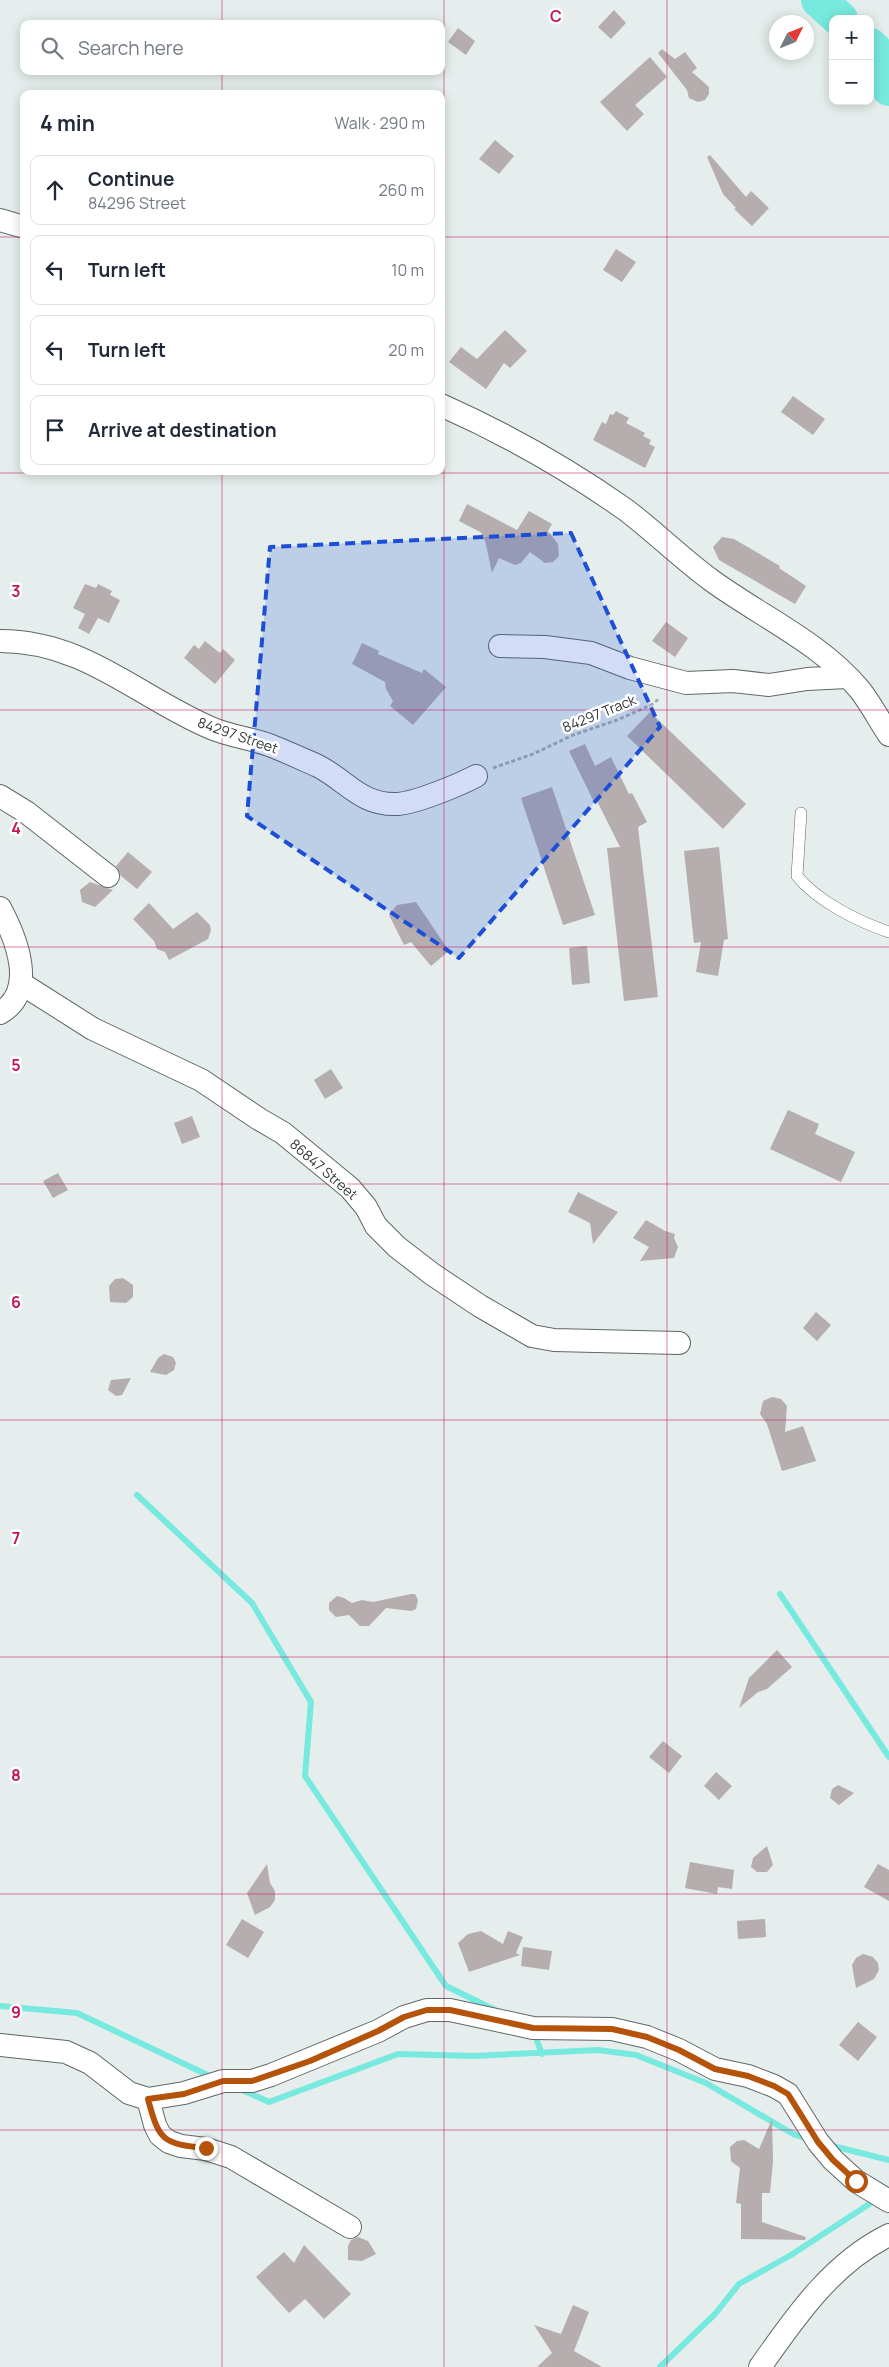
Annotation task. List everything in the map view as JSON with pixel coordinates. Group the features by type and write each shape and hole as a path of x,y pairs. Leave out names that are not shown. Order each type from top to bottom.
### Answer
{"street":[{"path":"0,220 20,226"},
{"path":"445,407 489,427 544,457 625,510 710,580 809,645 847,676 860,691 889,735"},
{"name":"84297 Street","path":"0,640 21,641 89,661 212,729 270,745 320,767 350,790 374,801 399,804 456,787 476,776"},
{"path":"500,646 545,647 591,653 630,668 686,683 733,681 769,685 807,679 847,676"},
{"path":"0,796 26,812 108,876"},
{"path":"0,908 18,949 22,984 13,1002 0,1013"},
{"name":"86847 Street","path":"22,984 94,1029 201,1080 259,1120 283,1133 350,1188 366,1207 376,1226 397,1247 432,1274 532,1336 554,1340 679,1343"},
{"path":"0,2045 66,2052 90,2063 129,2093 148,2099 184,2094 223,2081 252,2081 271,2075 378,2031 404,2017 427,2010 450,2010 533,2028 612,2029 647,2037 679,2050 715,2069 748,2076 774,2086 788,2094 818,2142 833,2160 856,2181 889,2201"},
{"path":"148,2099 155,2125 160,2135 169,2142 181,2146 206,2148 231,2157 350,2227"},
{"path":"760,2367 798,2314 825,2282 867,2247 889,2235"}],"lane":[{"path":"801,813 797,876 812,893 858,918 889,932"}],"path":[{"name":"84297 Track","path":"476,776 573,735 617,720 651,705 665,694"}],"highlighted area":[{"path":"571,533 660,727 459,958 247,816 270,547"}],"building":[{"path":"614,10 626,23 611,39 598,27"},
{"path":"458,28 475,41 466,55 448,42"},
{"path":"662,49 675,59 685,52 697,68 692,72 709,87 709,94 705,100 698,102 689,98 687,90 658,53"},
{"path":"650,57 667,77 635,105 644,114 627,131 600,102"},
{"path":"495,140 514,156 499,174 479,159"},
{"path":"710,155 746,197 751,191 769,208 752,226 734,209 736,208 723,194 707,157"},
{"path":"616,249 636,262 622,282 603,270"},
{"path":"505,330 527,351 510,368 504,363 486,389 449,362 461,347 477,359"},
{"path":"793,396 825,419 813,435 781,412"},
{"path":"616,411 629,418 626,423 645,433 643,436 651,440 649,444 655,447 645,468 593,440 602,422 606,424 610,414 613,415"},
{"path":"467,504 517,530 529,511 552,524 548,531 558,544 559,556 553,562 545,563 530,552 521,563 515,565 499,558 492,573 485,540 480,538 482,533 459,521"},
{"path":"722,537 734,539 780,566 779,568 806,586 795,604 719,560 713,547"},
{"path":"85,584 96,588 98,584 112,591 110,595 120,600 109,623 98,618 89,634 78,628 85,614 73,608"},
{"path":"666,622 688,638 675,657 652,641"},
{"path":"205,641 220,653 223,649 235,660 215,684 184,658 194,645 199,649"},
{"path":"362,643 379,651 378,654 422,673 424,669 446,687 413,725 390,706 393,701 386,689 385,682 352,664"},
{"path":"650,712 746,804 723,829 627,736"},
{"path":"585,744 595,766 611,757 629,794 632,793 647,822 638,827 658,997 624,1001 607,848 620,847 597,801 594,802 569,751"},
{"path":"552,787 595,915 563,925 521,798"},
{"path":"719,847 728,939 724,940 718,976 696,972 701,942 694,943 684,851"},
{"path":"128,852 152,872 137,889 121,876 116,866"},
{"path":"90,882 113,890 95,907 82,902 80,890"},
{"path":"416,902 449,951 431,966 411,942 404,945 389,915 397,905"},
{"path":"149,903 173,929 197,912 210,925 211,930 208,939 169,960 165,952 157,949 154,941 133,919"},
{"path":"587,946 590,983 572,985 569,948"},
{"path":"331,1069 343,1088 325,1099 314,1080"},
{"path":"788,1110 819,1124 815,1134 855,1152 841,1182 770,1149"},
{"path":"192,1116 200,1137 182,1144 174,1123"},
{"path":"58,1173 68,1190 53,1198 43,1181"},
{"path":"578,1192 618,1212 593,1244 590,1223 568,1212"},
{"path":"646,1220 665,1231 675,1234 674,1238 678,1247 674,1258 640,1261 649,1247 633,1238"},
{"path":"123,1278 133,1285 133,1297 126,1303 110,1302 109,1286 115,1279"},
{"path":"816,1312 831,1325 817,1341 803,1328"},
{"path":"164,1354 173,1357 176,1363 174,1370 166,1375 150,1372 158,1358"},
{"path":"131,1378 122,1395 116,1396 108,1390 111,1380"},
{"path":"772,1397 781,1399 787,1406 785,1432 803,1426 816,1461 782,1471 767,1424 760,1414 763,1401"},
{"path":"415,1594 418,1600 416,1609 411,1611 386,1608 369,1626 360,1626 349,1615 336,1617 329,1610 329,1603 337,1596 352,1603 362,1600 373,1602"},
{"path":"777,1650 792,1667 767,1689 758,1692 739,1708 749,1678"},
{"path":"663,1741 682,1756 669,1773 649,1757"},
{"path":"716,1772 732,1786 719,1800 704,1786"},
{"path":"838,1785 854,1793 839,1805 830,1798 832,1789"},
{"path":"767,1846 773,1865 767,1872 757,1872 751,1867 753,1858"},
{"path":"690,1862 734,1870 732,1889 718,1887 717,1894 685,1888"},
{"path":"267,1864 270,1883 275,1891 275,1900 270,1907 255,1915 247,1893"},
{"path":"878,1864 889,1870 889,1901 864,1887"},
{"path":"242,1919 264,1932 248,1958 226,1945"},
{"path":"765,1919 766,1937 738,1939 737,1921"},
{"path":"481,1931 503,1944 508,1931 523,1937 516,1953 520,1955 469,1972 458,1943 468,1934"},
{"path":"523,1947 552,1951 549,1970 521,1966"},
{"path":"863,1954 873,1957 878,1963 879,1970 874,1979 856,1988 852,1965 856,1958"},
{"path":"858,2022 877,2037 858,2061 839,2045"},
{"path":"772,2119 773,2161 770,2193 762,2193 762,2222 806,2237 805,2240 741,2239 741,2204 736,2203 740,2168 731,2161 730,2147 737,2141 744,2140 759,2149"},
{"path":"358,2237 368,2241 376,2254 362,2261 348,2260 348,2246 351,2240"},
{"path":"304,2245 351,2294 324,2319 305,2299 289,2313 256,2277 284,2252 294,2263"},
{"path":"573,2305 589,2312 574,2351 602,2367 537,2367 552,2353 534,2325 561,2334"}],"waterway":[{"path":"819,0 836,15"},
{"path":"874,50 889,88"},
{"path":"137,1495 252,1603 311,1702 305,1776 446,1986 497,2011"},
{"path":"780,1594 889,1757"},
{"path":"0,2006 77,2013 214,2078"},
{"path":"534,2033 542,2054"},
{"path":"242,2090 269,2102 398,2054 474,2056 598,2050 636,2055 706,2083 793,2134 810,2139"},
{"path":"829,2145 889,2160"},
{"path":"660,2367 715,2314 739,2284 791,2255 877,2199"}],"route":[{"path":"206,2148 181,2146 169,2142 160,2135 155,2125 148,2099 184,2094 202,2086 223,2081 252,2081 310,2061 378,2031 404,2017 427,2010 450,2010 533,2028 612,2029 647,2037 679,2050 715,2069 748,2076 774,2086 788,2094 818,2142 833,2160 856,2181"}]}
